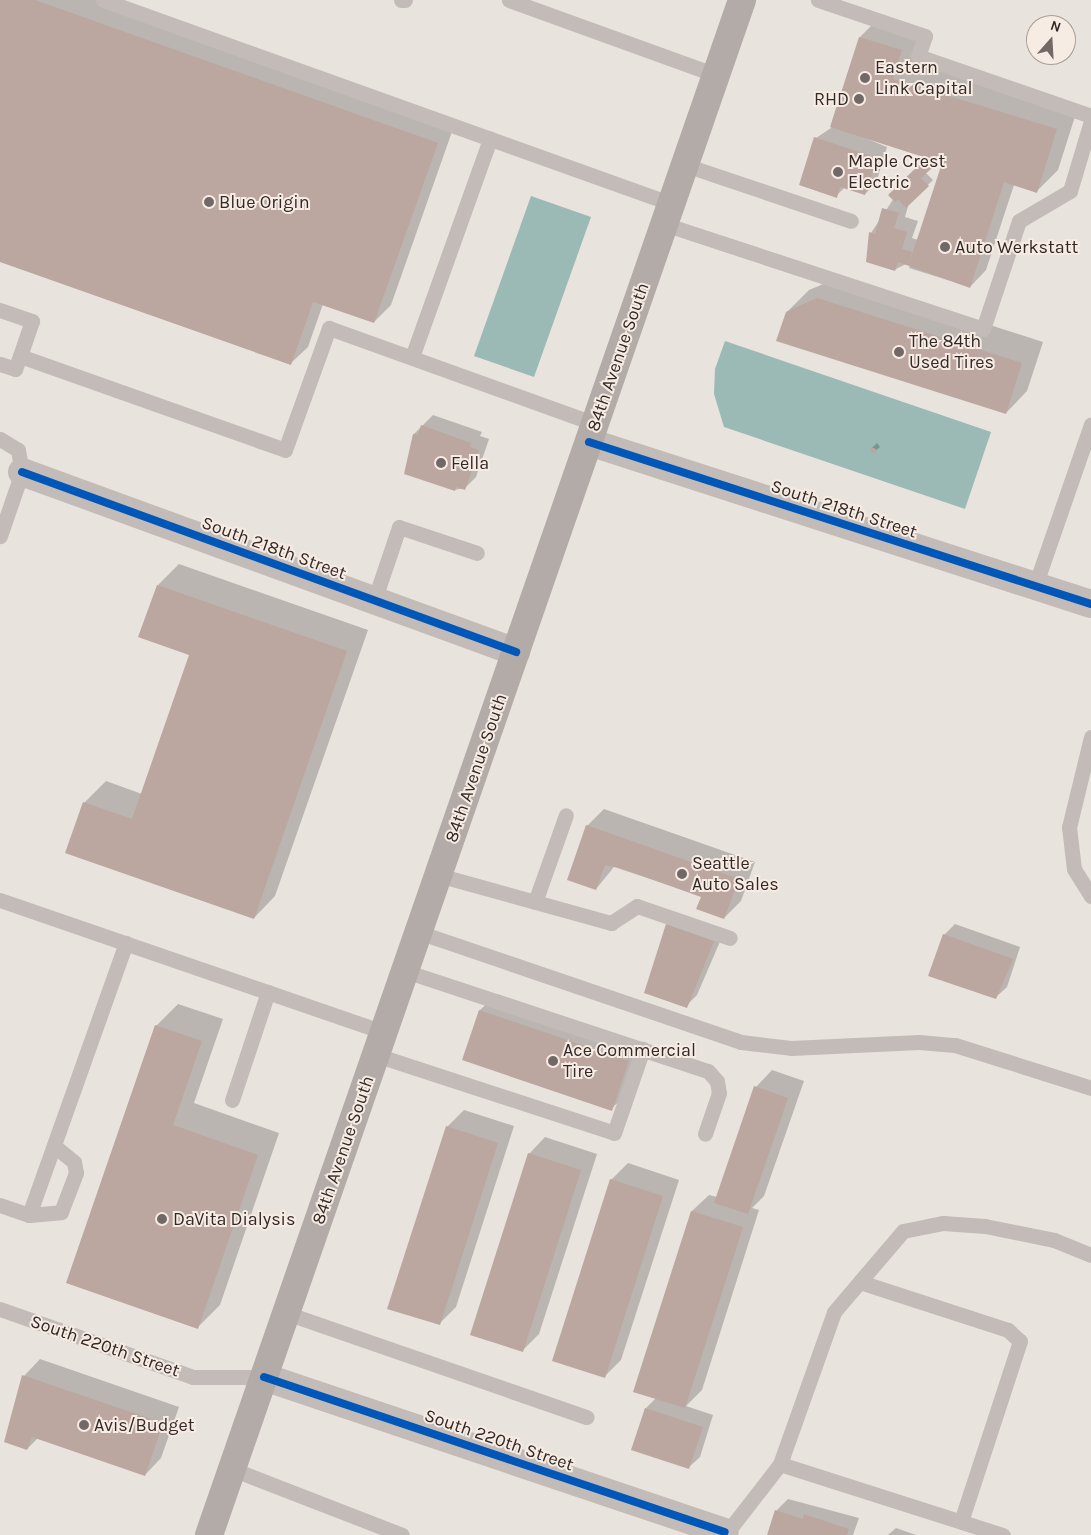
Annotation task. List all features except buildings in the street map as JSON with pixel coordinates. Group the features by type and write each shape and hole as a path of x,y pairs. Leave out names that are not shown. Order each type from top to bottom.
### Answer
{"main road":[{"name":"84th Avenue South","path":"209,1535 742,0"}],"street":[{"name":"South 218th Street","path":"592,433 1091,604"},
{"name":"South 218th Street","path":"22,472 516,652"},
{"name":"South 220th Street","path":"264,1377 725,1534"}],"lane":[{"path":"103,0 490,138 668,214 983,329 1019,221 1070,191 1091,121"},
{"path":"509,0 716,75"},
{"path":"818,0 925,36 918,56 1091,116"},
{"path":"412,357 490,138"},
{"path":"685,164 851,221"},
{"path":"0,310 32,321 15,370 0,364"},
{"path":"20,356 285,450 329,328 412,357 592,433"},
{"path":"1035,586 1091,424"},
{"path":"0,439 18,450 22,472 1,532"},
{"path":"374,601 399,528 477,553"},
{"path":"1091,736 1069,827 1074,869 1091,896"},
{"path":"535,902 566,815"},
{"path":"438,875 611,923 637,906 730,938"},
{"path":"0,900 268,992 380,1043 614,1133 643,1049"},
{"path":"418,932 741,1042 791,1048 919,1042 955,1045 1091,1088"},
{"path":"29,1215 126,943"},
{"path":"405,970 708,1071 717,1081 718,1093 705,1134"},
{"path":"232,1100 268,992"},
{"path":"0,1205 29,1215 61,1212 67,1205 76,1173 74,1162 54,1146"},
{"path":"725,1534 780,1464 834,1312 903,1231 943,1223 1028,1235 1091,1255"},
{"path":"860,1282 1008,1330 1020,1340 961,1522"},
{"name":"South 220th Street","path":"0,1309 193,1377 264,1377"},
{"path":"286,1313 587,1417"},
{"path":"780,1464 1003,1535"},
{"path":"232,1469 371,1530 402,1535"}],"water":[{"path":"531,196 591,217 534,377 474,356"},
{"path":"725,341 991,432 965,509 724,427 714,394 715,369"}],"cycle path":[{"path":"589,442 1091,604"},
{"path":"22,472 516,652"},
{"path":"264,1377 725,1532"}],"place":[{"name":"Eastern Link Capital","path":"865,78"},
{"name":"RHD","path":"859,99"},
{"name":"Maple Crest Electric","path":"838,172"},
{"name":"Blue Origin","path":"209,202"},
{"name":"Auto Werkstatt","path":"945,247"},
{"name":"The 84th Used Tires","path":"899,352"},
{"name":"Fella","path":"441,463"},
{"name":"Seattle Auto Sales","path":"682,874"},
{"name":"Ace Commercial Tire","path":"553,1061"},
{"name":"DaVita Dialysis","path":"162,1219"},
{"name":"Avis/Budget","path":"84,1425"}]}
